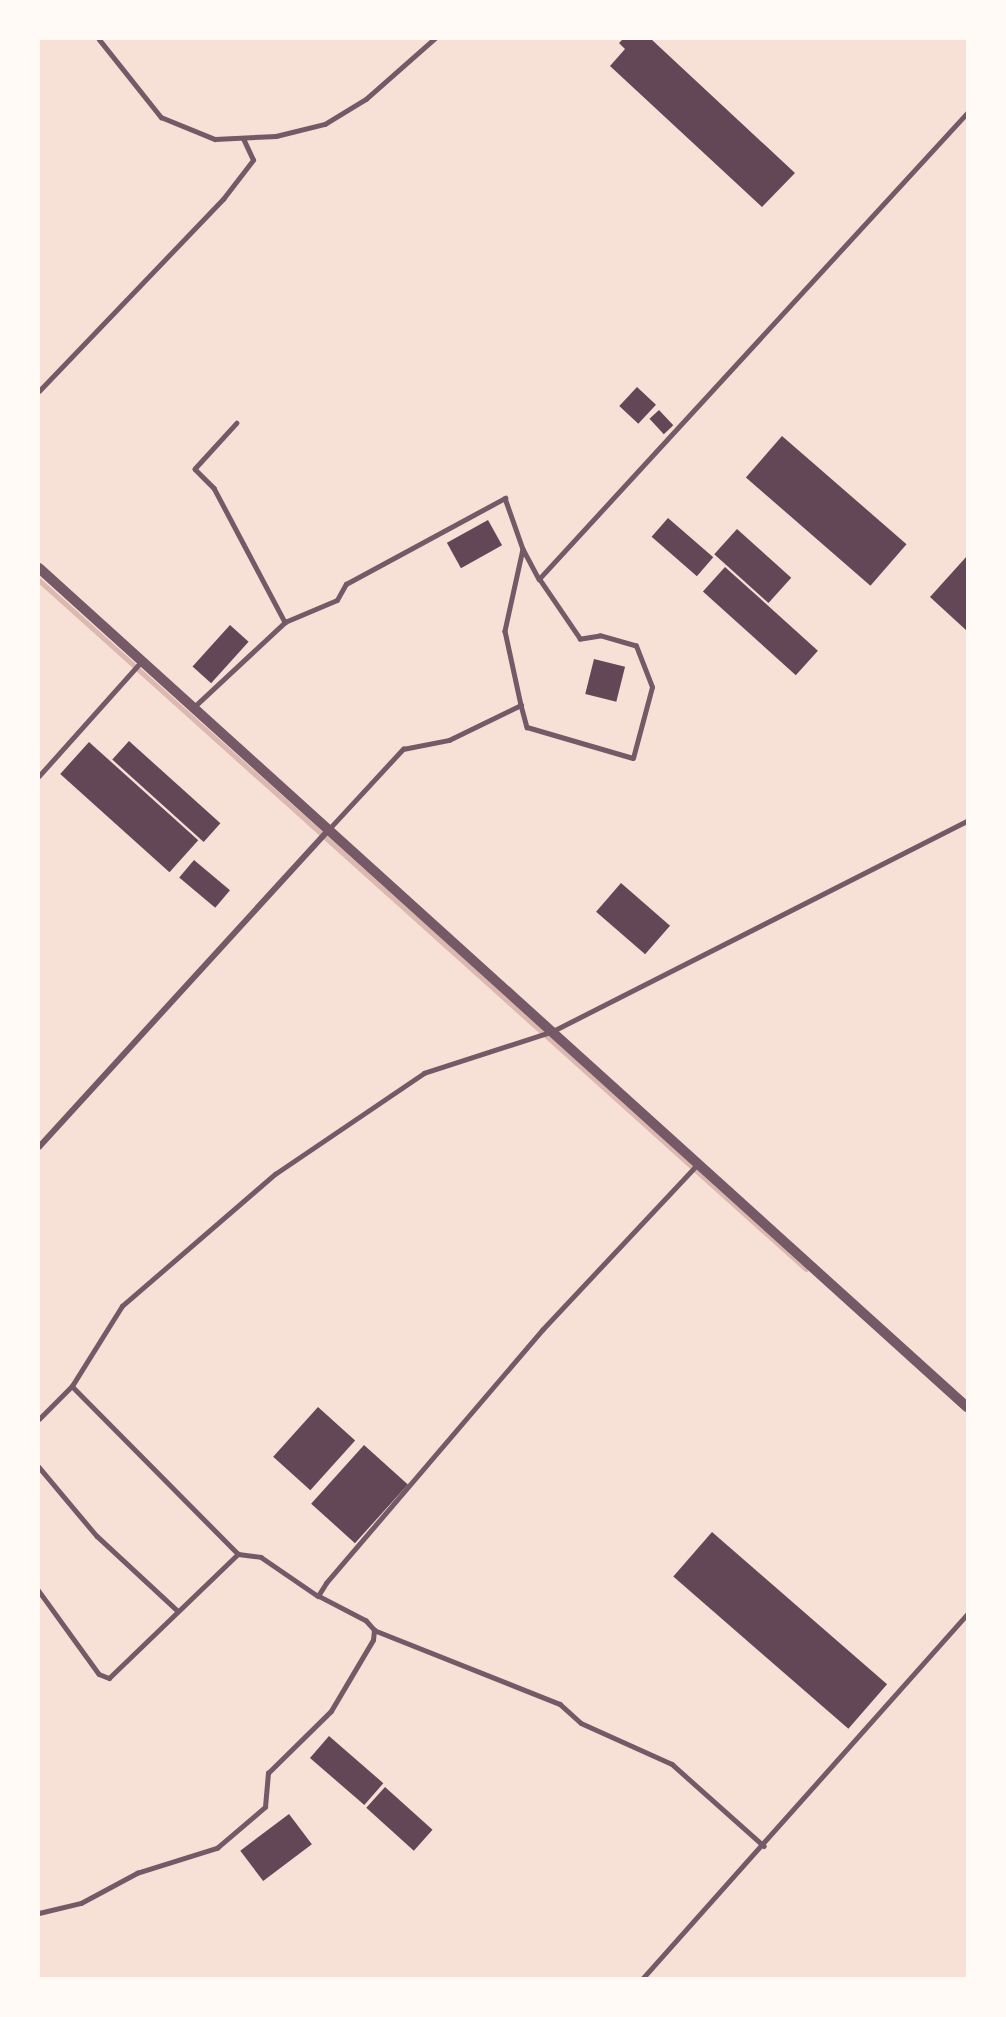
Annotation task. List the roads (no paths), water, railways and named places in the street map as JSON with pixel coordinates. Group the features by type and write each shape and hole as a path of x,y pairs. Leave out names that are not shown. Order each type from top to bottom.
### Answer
{"street":[{"path":"39,568 967,1407"},
{"path":"39,1147 328,830"}],"lane":[{"path":"99,39 160,117 215,139 243,139 326,124 366,99 434,39"},
{"path":"539,579 967,113"},
{"path":"39,391 223,199 253,160 243,139"},
{"path":"237,423 195,469 214,488 285,622"},
{"path":"193,708 285,622 338,600 346,584 505,498 523,549 539,579 580,639 600,636 636,646 652,687 633,758 527,728 505,631 523,549"},
{"path":"39,776 141,662"},
{"path":"328,830 403,749 450,740 522,705"},
{"path":"39,1419 72,1386 122,1306 275,1174 424,1072 553,1031 967,821"},
{"path":"318,1596 542,1330 699,1163"},
{"path":"72,1386 238,1554 261,1557 318,1596 374,1630 560,1704 581,1723 672,1764 764,1846"},
{"path":"39,1467 97,1536 177,1610"},
{"path":"39,1591 103,1678 142,1652 147,1638 238,1554"},
{"path":"643,1978 764,1846 967,1614"},
{"path":"39,1913 81,1903 137,1873 218,1848 265,1807 268,1773 331,1711 374,1630"}],"waterway":[{"path":"39,580 806,1269"}]}
